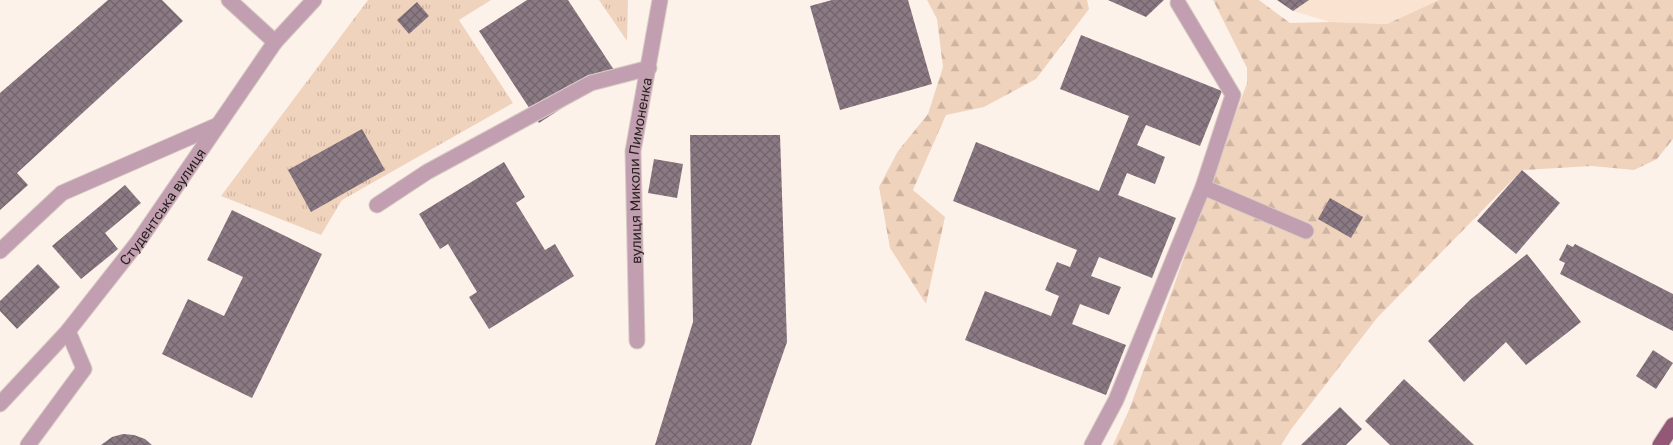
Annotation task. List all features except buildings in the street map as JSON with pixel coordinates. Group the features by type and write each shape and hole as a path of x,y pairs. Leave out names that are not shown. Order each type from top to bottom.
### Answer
{"main road":[{"path":"1660,445 1673,426"}],"street":[{"path":"229,0 275,42"},
{"name":"Студентська вулиця","path":"0,404 68,331 138,242 275,42 314,0"},
{"name":"вулиця Миколи Пимоненка","path":"637,342 633,151 660,0"},
{"path":"1092,445 1116,400 1203,187 1233,95 1178,3"},
{"path":"377,205 427,172 591,83 649,68"},
{"path":"0,250 62,193 218,125"},
{"path":"1203,187 1306,232"},
{"path":"28,445 84,369 68,331"}],"shaded area":[{"path":"1277,0 1439,0 1387,24 1330,22 1293,11"}],"green space":[{"path":"368,0 491,0 459,20 513,103 342,200 321,235 221,196"},
{"path":"599,0 628,0 627,41"},
{"path":"927,0 1087,0 1089,9 1036,79 984,107 946,115 913,190 945,217 926,304 890,248 879,187 898,151 928,114 943,67 937,19"},
{"path":"1213,0 1259,0 1290,23 1387,24 1439,0 1673,0 1673,139 1657,159 1634,170 1592,166 1522,170 1377,318 1281,445 1113,445 1129,410 1247,83 1247,68"}]}
